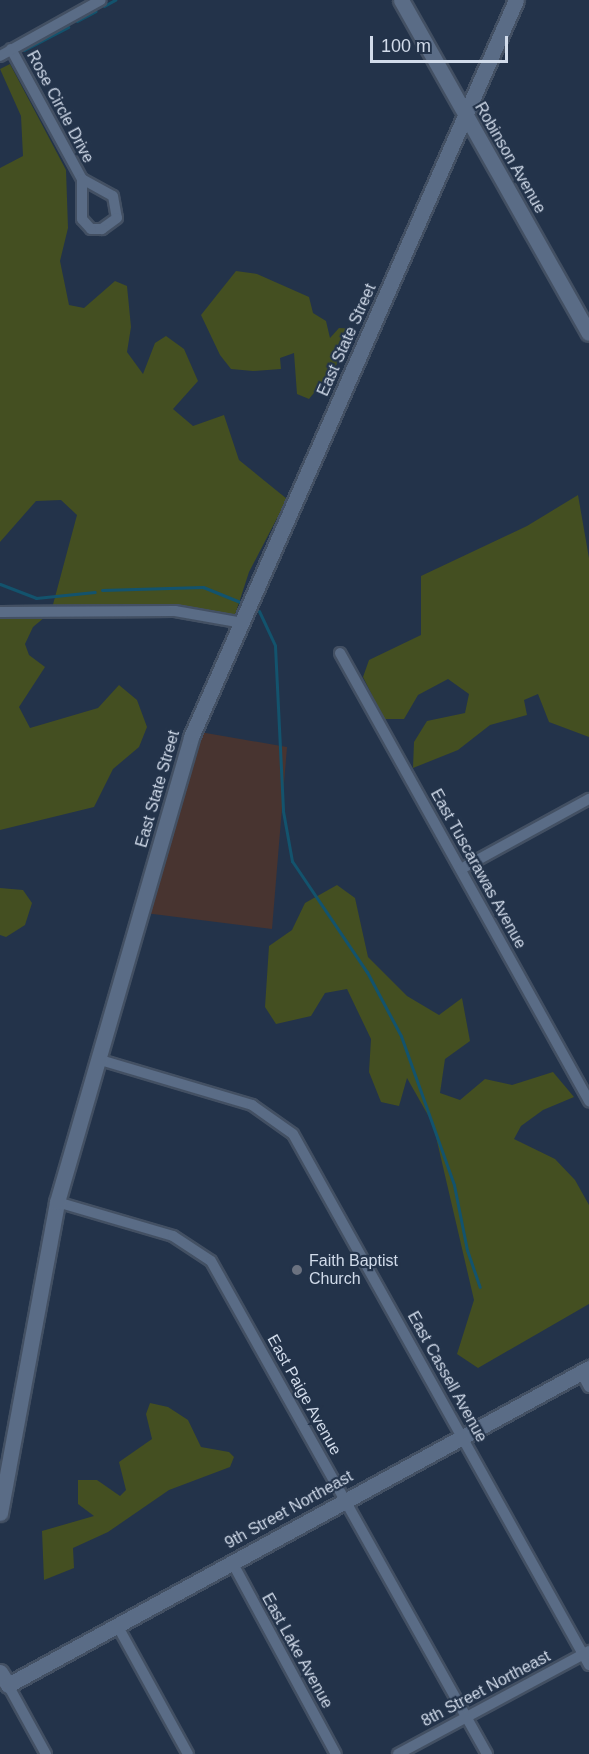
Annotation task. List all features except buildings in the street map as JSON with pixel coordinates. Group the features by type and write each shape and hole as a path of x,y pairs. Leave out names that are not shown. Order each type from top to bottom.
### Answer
{"street":[{"path":"0,56 102,0"},
{"name":"Robinson Avenue","path":"401,0 589,333"},
{"name":"East State Street","path":"0,1513 57,1202 191,737 516,0"},
{"name":"Rose Circle Drive","path":"11,50 82,179 82,219 91,229 102,230 117,218 117,202 113,196 82,179"},
{"path":"0,612 175,611 243,622"},
{"name":"East Tuscarawas Avenue","path":"340,653 589,1101"},
{"path":"461,869 589,799"},
{"name":"East Cassell Avenue","path":"97,1059 252,1105 286,1126 586,1652 589,1665"},
{"name":"East Paige Avenue","path":"57,1202 173,1236 207,1257 487,1754"},
{"path":"585,1370 589,1387"},
{"name":"9th Street Northeast","path":"4,1678 117,1625 585,1370"},
{"name":"East Lake Avenue","path":"232,1562 336,1754"},
{"path":"117,1625 188,1754"},
{"name":"8th Street Northeast","path":"398,1754 586,1652"},
{"path":"4,1678 46,1754"}],"shaded area":[{"path":"200,732 287,747 272,929 145,913"}],"green space":[{"path":"10,64 66,170 68,228 60,261 69,305 84,308 115,281 127,286 131,327 127,352 143,374 155,343 166,336 184,349 198,381 173,409 193,426 224,415 239,460 287,499 249,572 234,618 51,612 77,515 61,500 36,501 0,542 0,168 23,156 21,116 0,69"},
{"path":"236,271 257,274 309,297 313,313 326,321 330,338 339,328 355,329 342,358 309,399 297,394 294,353 280,358 281,369 253,371 231,369 220,355 201,315"},
{"path":"578,495 589,558 589,737 549,722 538,694 524,700 527,715 490,725 458,750 413,768 414,742 427,721 465,713 469,694 448,679 418,695 404,719 384,719 363,677 369,660 421,635 421,576 527,526"},
{"path":"0,612 51,612 33,627 25,644 29,655 45,667 19,707 30,728 98,708 119,685 137,700 147,727 139,747 113,769 94,807 0,830"},
{"path":"337,885 355,898 368,957 407,996 439,1015 462,998 470,1041 445,1059 440,1093 460,1100 485,1079 512,1085 553,1072 574,1097 543,1110 521,1126 514,1139 555,1159 575,1180 589,1205 589,1304 478,1368 457,1354 474,1300 433,1124 407,1078 399,1106 381,1102 369,1072 371,1039 347,989 325,993 311,1016 276,1024 265,1007 269,946 292,930 305,903"},
{"path":"0,888 23,890 32,903 25,925 6,937 0,935"},
{"path":"150,1403 168,1407 188,1420 201,1447 229,1452 234,1457 230,1467 169,1490 108,1532 73,1548 74,1568 44,1580 42,1531 94,1516 78,1504 78,1480 97,1480 120,1496 126,1490 119,1462 152,1439 146,1414"}],"waterway":[{"path":"104,6 115,0"},
{"path":"77,21 96,11"},
{"path":"24,50 68,27"},
{"path":"31,74 40,90"},
{"path":"0,584 36,598 95,592"},
{"path":"102,590 203,587 240,602"},
{"path":"259,611 275,646 283,811 292,861 367,972 401,1036 454,1185 467,1250 480,1287"}],"place":[{"name":"Faith Baptist Church","path":"297,1270"}]}
